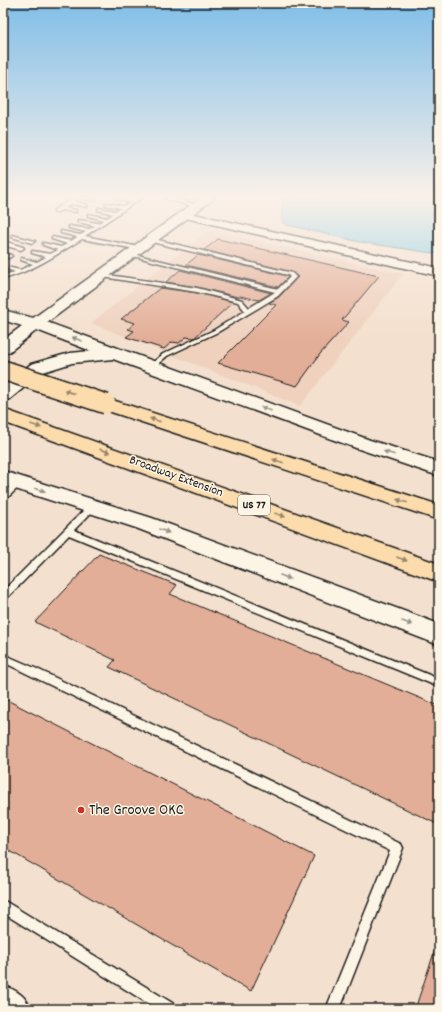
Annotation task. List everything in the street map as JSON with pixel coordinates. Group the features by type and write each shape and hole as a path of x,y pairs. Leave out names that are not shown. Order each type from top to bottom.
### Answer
{"highway":[{"path":"3,370 439,513"},
{"name":"Broadway Extension","path":"3,415 439,573"}],"main road":[{"path":"3,314 35,324 363,444 439,469"},
{"path":"3,348 35,324"},
{"path":"3,395 37,368 70,358 114,354"},
{"path":"8,486 92,507 144,523 439,635"}],"street":[{"path":"35,324 145,244"},
{"path":"315,244 439,272"},
{"path":"3,1000 17,1009"}],"lane":[{"path":"7,244 21,248"},
{"path":"46,244 62,249"},
{"path":"3,277 15,275 70,244"},
{"path":"107,244 279,291"},
{"path":"151,367 165,355 216,331 276,295 293,277 290,274 167,244"},
{"path":"34,252 50,256"},
{"path":"3,254 9,256"},
{"path":"23,259 37,264"},
{"path":"9,268 21,272"},
{"path":"103,275 197,290 240,301 248,311"},
{"path":"3,597 92,507"},
{"path":"68,531 439,683"},
{"path":"3,658 32,670 397,848 333,1009"},
{"path":"3,906 169,1009"}],"shaded area":[{"path":"191,244 272,244 403,274 300,406 91,323"}],"water":[{"path":"375,244 439,244 439,254"}],"building":[{"path":"211,244 241,244 379,276 342,320 349,322 320,354 297,386 218,363 276,305 269,303 279,297 298,277 292,272 204,250"},
{"path":"198,255 288,277 278,287 186,265"},
{"path":"180,270 271,293 259,300 166,282"},
{"path":"160,288 197,293 233,302 194,338 186,337 179,343 172,342 164,349 126,337 134,331 128,329 135,323 121,319"},
{"path":"99,554 177,585 170,594 439,706 439,825 109,667 115,660 35,622"},
{"path":"3,698 314,856 251,991 3,847"},
{"path":"436,947 439,948 439,1009 415,1009"}],"place":[{"name":"The Groove OKC","path":"81,810"}]}
